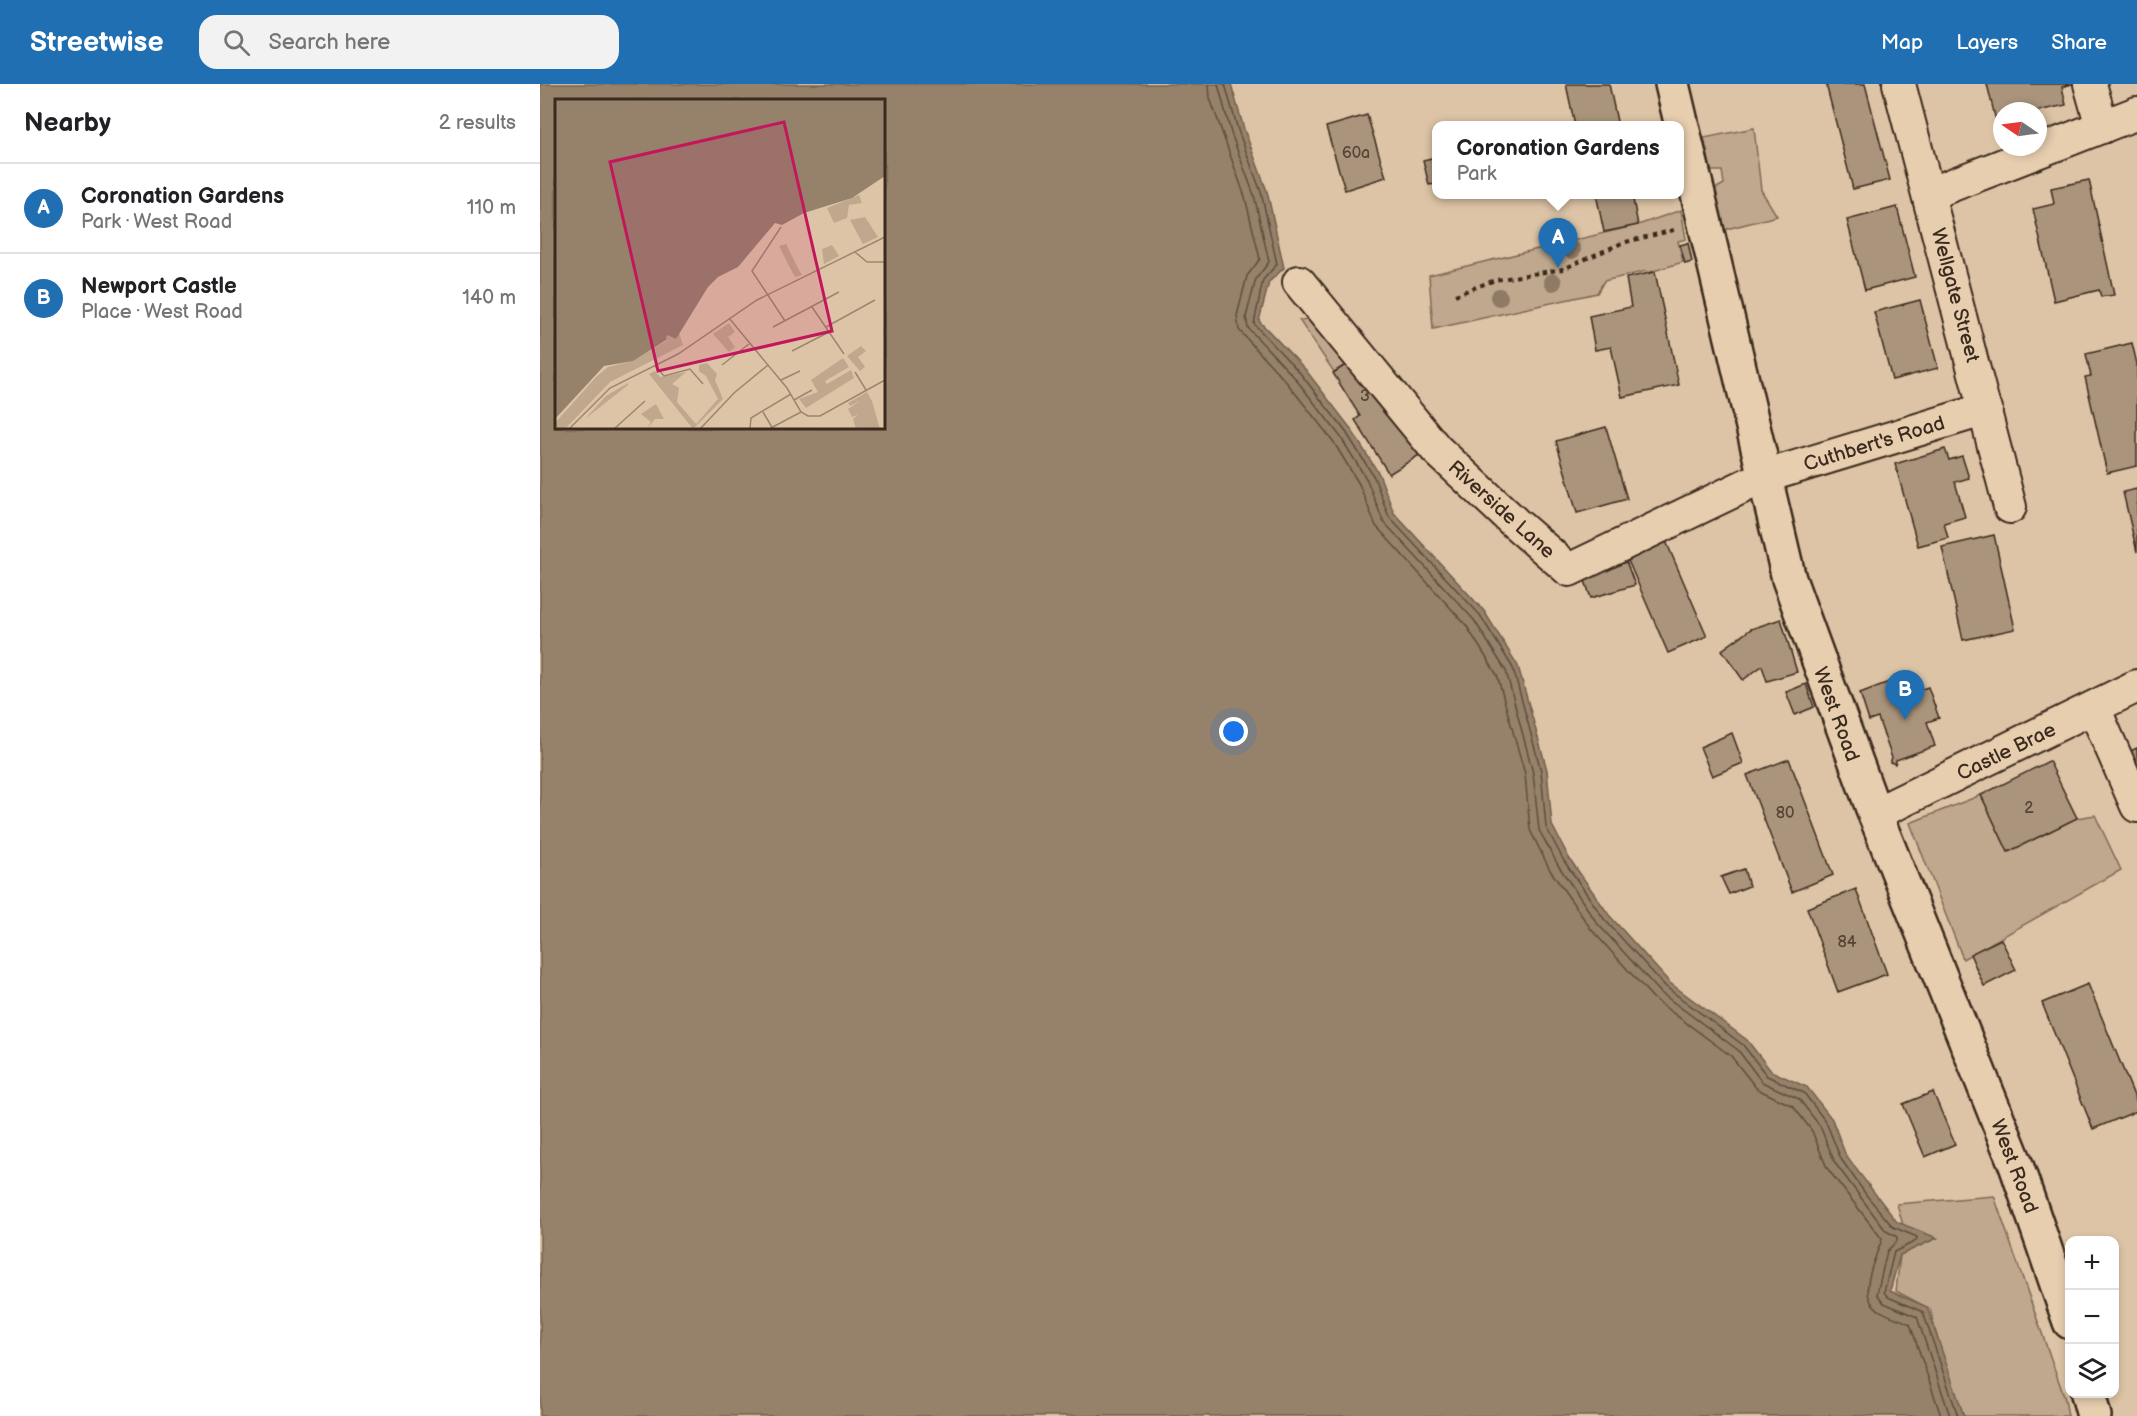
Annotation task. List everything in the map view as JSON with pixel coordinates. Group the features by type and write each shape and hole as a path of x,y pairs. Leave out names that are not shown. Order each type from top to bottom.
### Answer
{"main road":[{"name":"West Road","path":"1672,84 1681,121"},
{"name":"West Road","path":"1684,136 1789,579 1875,814 2016,1165 2065,1307"},
{"path":"2089,1398 2094,1416"}],"street":[{"name":"Wellgate Street","path":"1899,84 2010,507"},
{"path":"2090,84 2102,127"},
{"path":"1929,194 2137,113"},
{"name":"Riverside Lane","path":"1299,282 1436,449 1569,570 1763,477"},
{"name":"Cuthbert's Road","path":"1763,477 1986,409"},
{"name":"Castle Brae","path":"1875,814 2137,686"},
{"path":"2094,708 2137,806"}],"path":[{"path":"1455,295 1495,280 1563,269 1622,243 1704,223"}],"shaded area":[{"path":"1754,128 1761,190 1777,216 1723,230 1715,189 1724,184 1722,171 1711,171 1704,138"},
{"path":"1681,210 1686,239 1678,241 1683,262 1647,273 1646,271 1604,281 1597,293 1433,329 1429,275 1638,225"},
{"path":"1312,319 1353,360 1334,372 1299,320"},
{"path":"1981,795 2009,852 2077,818 2095,815 2121,870 1963,959 1910,823"},
{"path":"1994,1196 2065,1399 2068,1416 1957,1416 1930,1309 1896,1291 1900,1255 1937,1238 1903,1225 1897,1204"}],"water":[{"path":"540,84 1231,84 1244,129 1267,191 1284,268 1269,282 1259,321 1305,369 1351,429 1379,474 1394,513 1484,611 1518,666 1547,770 1552,825 1569,858 1609,915 1670,983 1747,1040 1771,1071 1807,1087 1832,1119 1846,1156 1897,1222 1937,1238 1900,1255 1890,1291 1927,1307 1964,1416 540,1416"}],"building":[{"path":"1566,84 1609,84 1617,121 1574,121"},
{"path":"1826,84 1865,84 1890,180 1853,189"},
{"path":"1987,84 2072,84 2062,87 2066,105 2047,109 2047,102 1993,102 1993,109"},
{"path":"1367,115 1386,177 1345,190 1326,127"},
{"path":"1432,158 1432,185 1429,185 1423,160"},
{"path":"2089,180 2114,295 2101,297 2099,290 2054,301 2033,209 2054,204 2051,188"},
{"path":"1597,199 1633,199 1638,225 1604,232"},
{"path":"1897,207 1915,277 1865,290 1847,220"},
{"path":"1688,243 1692,262 1685,264 1680,245"},
{"path":"1655,272 1679,385 1622,397 1611,347 1595,350 1589,316 1631,307 1626,278"},
{"path":"1920,300 1938,368 1892,380 1874,312"},
{"path":"2132,343 2137,364 2137,466 2107,473 2085,377 2091,376 2086,354"},
{"path":"1360,356 1421,454 1389,474 1355,420 1360,416 1333,373"},
{"path":"1606,427 1627,499 1577,513 1556,441"},
{"path":"1945,449 1949,460 1962,456 1969,478 1955,482 1965,517 1944,523 1948,538 1918,546 1895,464"},
{"path":"2137,489 2137,552 2123,492"},
{"path":"1662,532 1707,636 1668,653 1623,549"},
{"path":"1994,535 2015,629 1963,640 1942,547"},
{"path":"1624,556 1635,585 1591,598 1584,578"},
{"path":"1781,619 1797,672 1767,681 1762,666 1743,680 1722,650 1751,629"},
{"path":"1910,674 1916,691 1928,687 1939,718 1927,722 1935,746 1896,760 1895,764 1890,762 1892,758 1878,718 1869,721 1860,693"},
{"path":"1806,684 1814,707 1795,715 1786,692"},
{"path":"1732,733 1743,763 1712,776 1700,747"},
{"path":"2137,748 2137,769 2128,752"},
{"path":"1789,759 1833,875 1792,892 1747,775"},
{"path":"2049,761 2077,818 2008,852 1981,795"},
{"path":"1744,869 1749,886 1729,894 1721,877"},
{"path":"1856,889 1887,974 1838,992 1807,908"},
{"path":"2001,939 2016,970 1984,986 1970,954"},
{"path":"2088,984 2137,1103 2137,1111 2093,1129 2042,1003"},
{"path":"1933,1092 1955,1144 1925,1157 1903,1104"}],"place":[{"name":"Coronation Gardens","path":"1558,268"},
{"name":"Newport Castle","path":"1905,720"}]}
